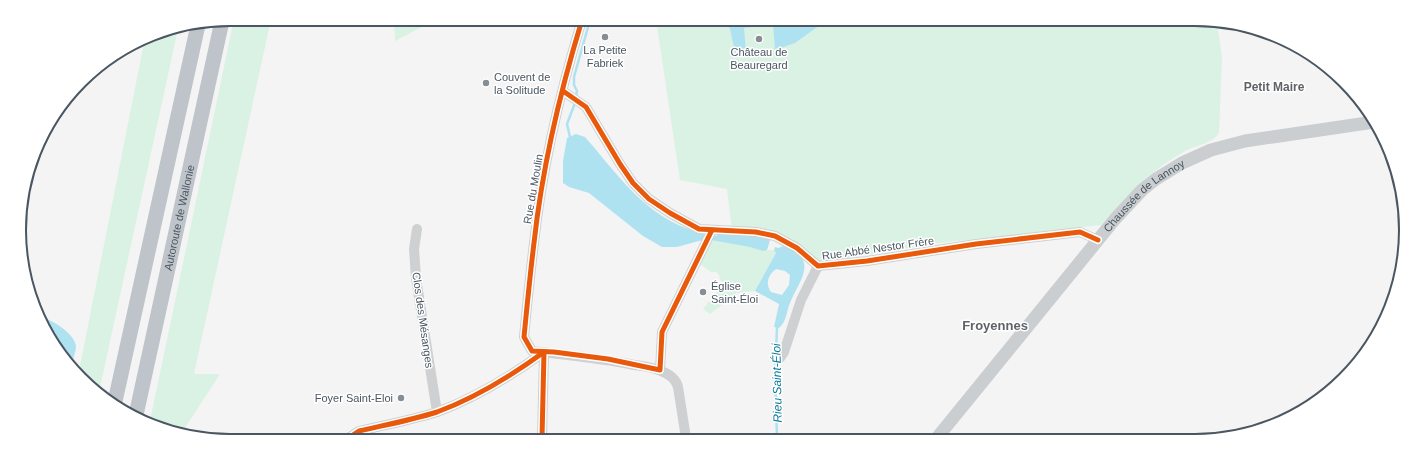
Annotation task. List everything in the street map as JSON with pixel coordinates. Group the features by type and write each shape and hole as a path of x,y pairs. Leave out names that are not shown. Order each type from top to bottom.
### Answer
{"highway":[{"name":"Autoroute de Wallonie","path":"137,411 221,26"},
{"name":"Autoroute de Wallonie","path":"116,399 197,29"}],"main road":[{"name":"Chaussée de Lannoy","path":"939,434 1098,240 1142,190 1168,171 1196,156 1245,141 1369,123"}],"street":[{"name":"Rue du Moulin","path":"544,352 532,351 524,337 534,242 546,170 563,92 580,26"},
{"name":"Rue Abbé Nestor Frère","path":"563,92 575,98 586,107 633,183 649,199 670,213 710,235 756,232 775,236 797,248 818,266 867,261 976,244 1080,232 1098,240"},
{"name":"Clos des Mésanges","path":"417,229 414,248 416,278 437,412"},
{"path":"660,370 662,332 710,235"},
{"name":"Rue Abbé Nestor Frère","path":"780,358 784,352 801,300 818,266"},
{"path":"542,434 544,352"},
{"path":"354,434 359,431 437,412 475,395 521,369 544,352 608,359 660,370 670,376 678,384 685,434"}],"green space":[{"path":"233,26 269,26 194,374 220,374 184,429 151,417"},
{"path":"394,26 424,26 395,41"},
{"path":"657,26 728,26 735,53 746,52 743,28 763,26 773,26 775,49 795,43 819,26 1208,26 1218,27 1222,57 1219,133 1213,139 1187,150 1151,174 1101,225 932,244 819,263 781,238 732,230 727,189 680,180"},
{"path":"177,33 100,387 80,368 144,46"},
{"path":"711,239 767,250 774,250 776,253 755,291 737,293 710,314 703,309 724,283 720,280 719,275 716,272 711,272 700,264"}],"water":[{"path":"728,26 763,26 744,28 746,52 735,53"},
{"path":"773,26 819,26 795,43 775,50"},
{"path":"576,134 585,137 639,198 671,221 689,230 711,236 726,233 765,236 770,240 767,250 763,251 750,247 706,239 677,247 662,247 643,236 589,193 569,187 563,183 563,161 567,138"},
{"path":"783,246 794,251 801,257 804,263 802,278 790,303 785,319 779,328 774,327 779,304 755,291 776,253 774,250 775,247 778,248","holes":["776,269 785,271 790,275 789,285 782,295 771,292 768,286 769,277"]},
{"path":"46,319 67,331 76,346 73,360 60,343"}],"waterway":[{"path":"576,96 577,91 574,85 574,77 588,26"},
{"path":"570,137 567,124 575,103"},
{"name":"Rieu Saint-Éloi","path":"777,327 775,376 777,434"}],"cycle path":[{"path":"580,26 559,103 537,215 524,337 532,351 554,352 608,359 660,370 662,332 712,230"},
{"path":"563,91 586,107 633,183 649,199 670,213 699,229 756,232 775,236 797,248 818,266 867,261 976,244 1080,232 1098,240"},
{"path":"354,434 359,431 418,418 465,400 519,370 544,352"},
{"path":"542,434 544,352"}],"place":[{"name":"La Petite Fabriek","path":"605,37"},
{"name":"Château de Beauregard","path":"759,39"},
{"name":"Couvent de la Solitude","path":"486,83"},
{"name":"Église Saint-Éloi","path":"703,292"},
{"name":"Foyer Saint-Eloi","path":"401,398"}],"district":[{"name":"Petit Maire","path":"1274,87"},
{"name":"Froyennes","path":"995,325"}]}
